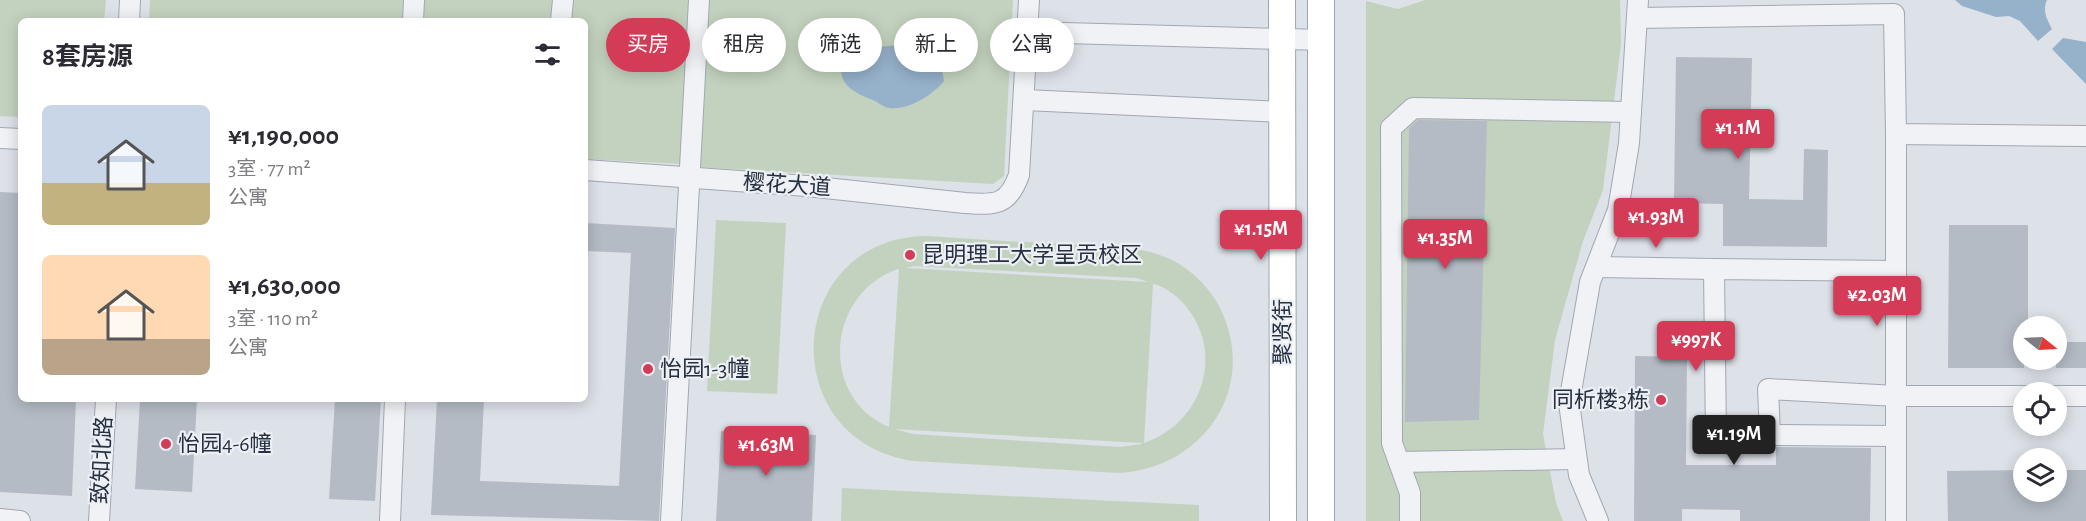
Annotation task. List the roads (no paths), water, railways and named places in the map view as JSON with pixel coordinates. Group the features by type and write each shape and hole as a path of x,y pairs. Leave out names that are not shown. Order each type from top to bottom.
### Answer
{"main road":[{"name":"聚贤街","path":"1282,0 1283,521"},
{"name":"聚贤街","path":"1321,0 1321,521"}],"street":[{"path":"129,18 130,0"},
{"path":"413,18 414,0"},
{"path":"561,18 563,0"},
{"path":"671,521 699,0"},
{"path":"1028,18 1029,0"},
{"path":"1598,521 1579,475 1569,403 1590,282 1598,267 1618,210 1632,112 1638,9 1744,8 1894,14 1896,521"},
{"path":"1074,33 1321,40"},
{"path":"1026,72 1025,100 1283,112"},
{"name":"樱花大道","path":"588,170 807,186 988,204 1004,200 1014,191 1019,175 1025,100"},
{"path":"1410,521 1410,493 1392,443 1391,128 1413,108 1632,112"},
{"path":"1896,134 2086,136"},
{"path":"0,138 18,139"},
{"path":"1598,267 1896,271"},
{"path":"1714,269 1716,439 1770,435 1896,436"},
{"path":"1770,435 1768,389 1896,396 2013,396"},
{"path":"2067,396 2086,396"},
{"name":"致知北路","path":"99,521 106,402"},
{"path":"390,521 395,402"},
{"path":"1399,462 1576,459"},
{"path":"0,519 20,521"}],"water":[{"path":"1955,0 2047,0 2045,11 2052,29 2038,41 2020,21 2009,16 1996,17 1962,6"},
{"path":"2063,38 2086,42 2086,84 2052,49"},
{"path":"894,45 894,72 942,72 944,81 920,100 898,108 888,108 856,92 844,81 842,72 882,72 882,47"}],"place":[{"name":"昆明理工大学呈贡校区","path":"910,255"},
{"name":"怡园1-3幢","path":"648,369"},
{"name":"同析楼3栋","path":"1661,400"},
{"name":"怡园4-6幢","path":"166,444"}]}
